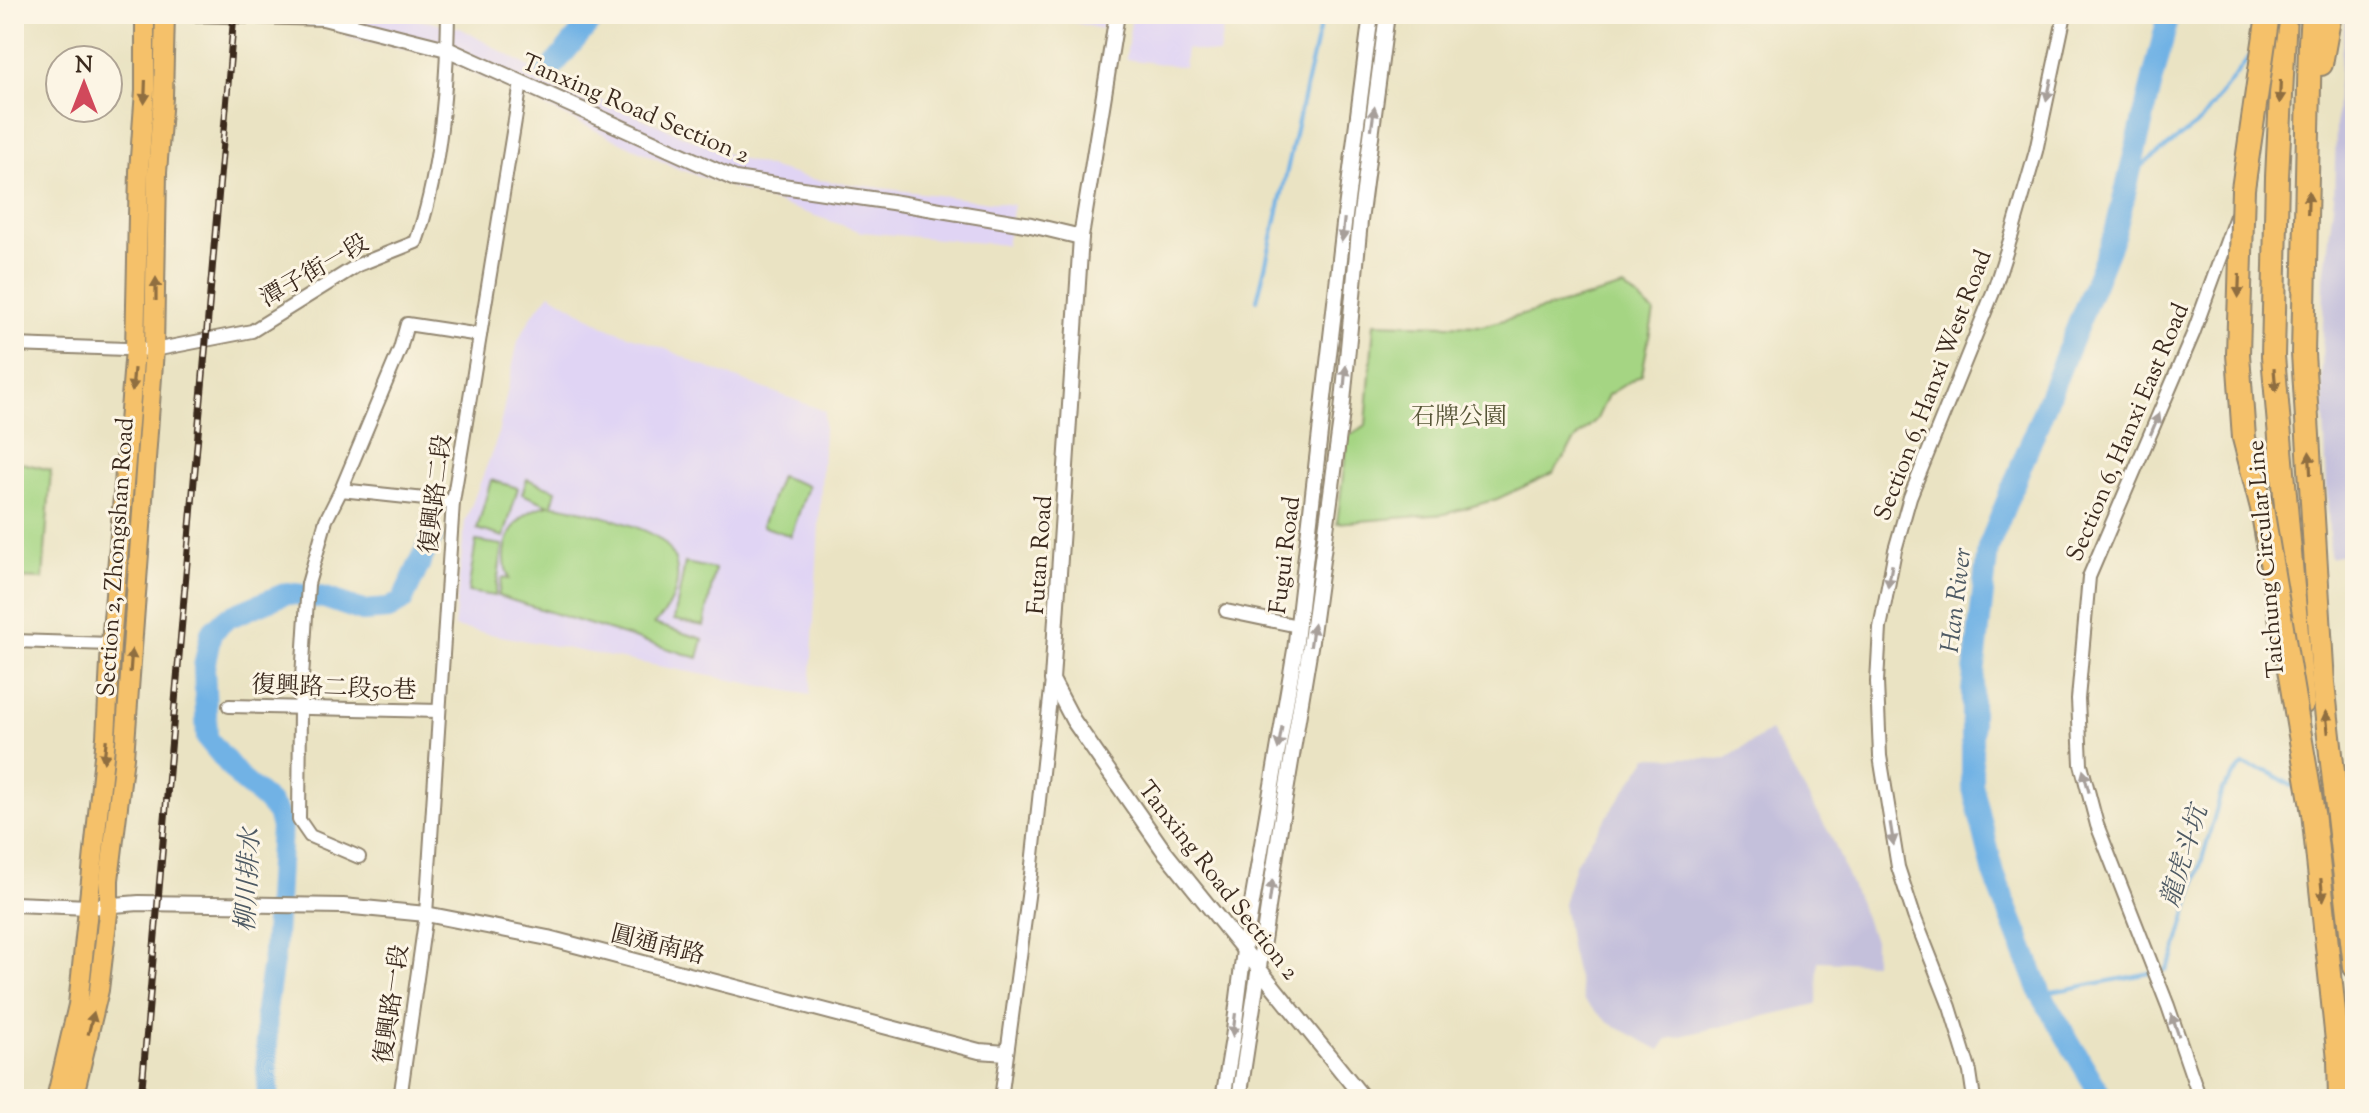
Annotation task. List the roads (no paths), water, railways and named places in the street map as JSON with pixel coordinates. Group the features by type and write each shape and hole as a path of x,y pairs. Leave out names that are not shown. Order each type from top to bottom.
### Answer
{"highway":[{"path":"2271,14 2243,189 2238,354 2244,438 2262,508 2313,813"},
{"name":"Taichung Circular Line","path":"2285,14 2273,356 2313,813 2339,1060 2340,1099"},
{"name":"Taichung Circular Line","path":"2312,14 2303,353 2323,683 2355,967"},
{"path":"2307,136 2330,14"}],"main road":[{"name":"Section 2, Zhongshan Road","path":"56,1099 78,1005 106,737 135,349 145,14"},
{"name":"Section 2, Zhongshan Road","path":"73,1099 99,990 124,757 154,350 157,172 165,14"}],"street":[{"name":"Tanxing Road Section 2","path":"191,14 323,18 447,49 735,179 919,206 1081,237"},
{"path":"447,49 448,14"},
{"name":"Futan Road","path":"1001,1099 1031,874 1052,680 1081,237 1117,14"},
{"name":"Fugui Road","path":"1223,1099 1244,950 1298,626 1371,14"},
{"name":"Fugui Road","path":"1239,1099 1311,641 1342,412 1360,221 1387,14"},
{"name":"Section 6, Hanxi West Road","path":"1974,1099 1970,1072 1950,1007 1914,916 1895,856 1880,756 1877,682 1880,628 1895,550 1910,497 1994,290 2012,234 2036,151 2065,14"},
{"name":"Section 6, Hanxi East Road","path":"2200,1099 2168,1006 2097,825 2081,764 2078,699 2089,577 2193,334 2228,240 2255,134 2271,14"},
{"name":"潭子街一段","path":"14,345 154,350 252,331 358,265 416,242 425,217 433,171 447,49"},
{"name":"復興路二段","path":"426,914 453,502 521,83"},
{"path":"359,857 310,836 299,820 300,709 308,584 326,520 400,349 407,324 480,335"},
{"path":"341,490 453,502"},
{"path":"1226,611 1298,626"},
{"path":"14,641 111,644"},
{"name":"Tanxing Road Section 2","path":"1052,680 1091,748 1164,851 1364,1099"},
{"name":"復興路二段50巷","path":"229,706 439,711"},
{"path":"14,904 109,905"},
{"name":"圓通南路","path":"109,905 343,906 426,914 548,938 979,1051 1006,1053"},
{"name":"復興路一段","path":"400,1099 426,914"}],"waterway":[{"name":"柳川排水","path":"548,72 597,14"},
{"path":"1257,300 1323,14"},
{"name":"Han River","path":"2103,1099 2041,994 1994,874 1972,784 1972,692 1988,548 2115,233 2169,14"},
{"path":"2129,175 2200,122 2254,51"},
{"name":"柳川排水","path":"268,1099 266,1009 274,955 281,827 277,813 241,779 207,738 204,667 211,633 227,618 287,593 325,598 363,611 389,609 402,601 432,537"},
{"name":"龍虎斗坑","path":"2041,994 2166,970 2174,957 2222,790 2243,765 2269,772 2300,791"},
{"name":"龍虎斗坑","path":"2345,793 2355,778"},
{"path":"1711,1094 1716,1099"}],"railway":[{"path":"141,1099 234,14"}],"park label":[{"name":"石牌公園","path":"1459,416"}]}
